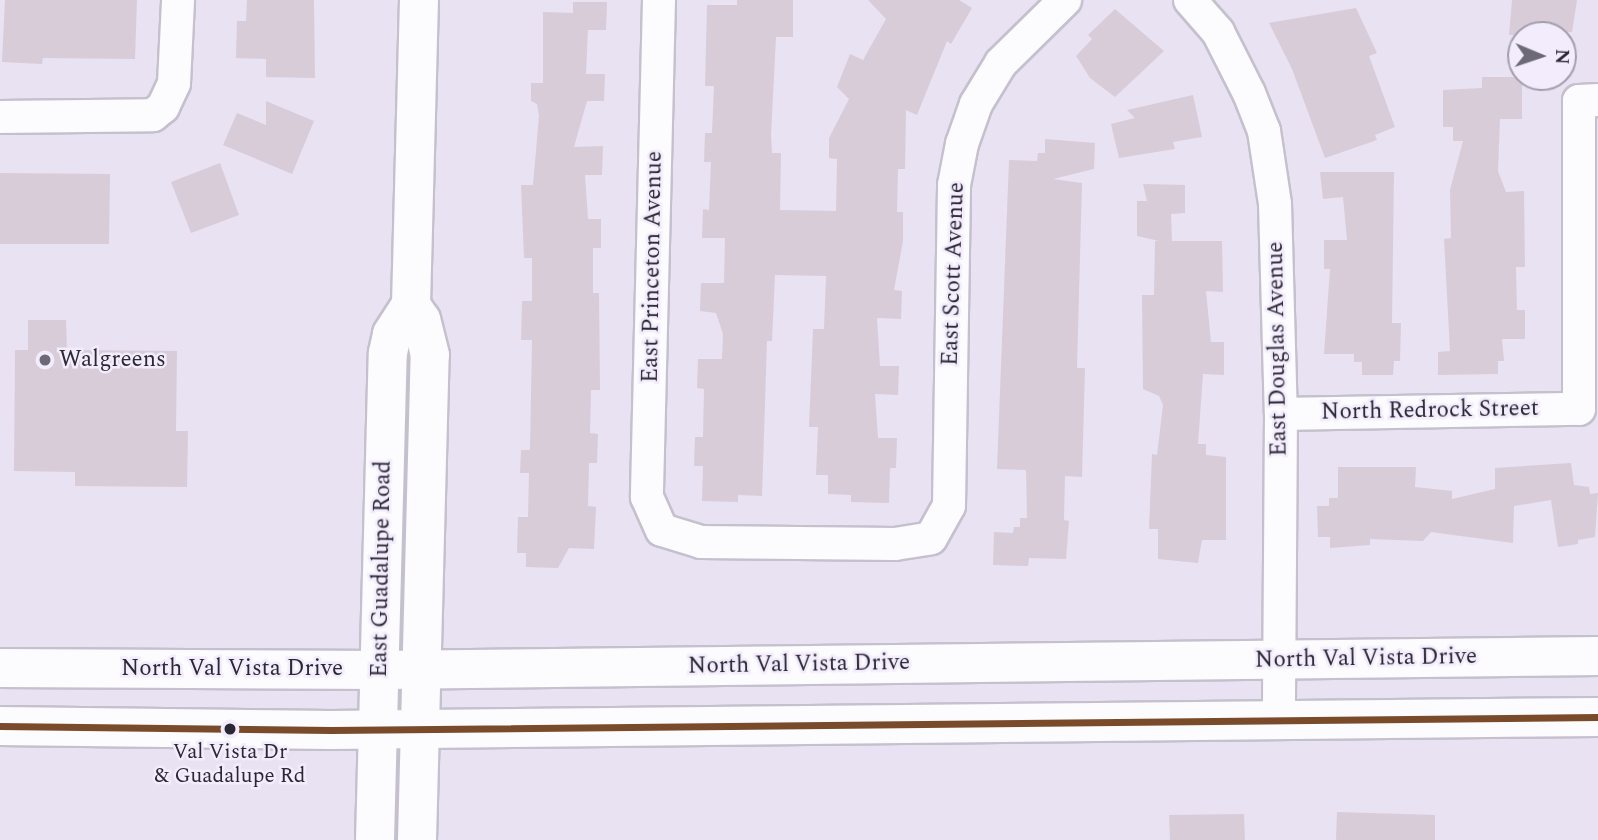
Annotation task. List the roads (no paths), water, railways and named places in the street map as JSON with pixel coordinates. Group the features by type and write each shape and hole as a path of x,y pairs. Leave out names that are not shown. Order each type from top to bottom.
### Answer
{"main road":[{"name":"East Guadalupe Road","path":"376,840 388,353 392,334 411,305 419,0"},
{"name":"East Guadalupe Road","path":"411,305 421,320 430,355 417,840"},
{"name":"North Val Vista Drive","path":"0,668 380,670 1598,656"},
{"path":"0,726 420,729 1598,717"}],"street":[{"path":"0,117 142,118 163,107 174,83 178,0"},
{"name":"East Princeton Avenue","path":"659,0 647,498 662,530 701,542 895,544 931,538"},
{"name":"East Scott Avenue","path":"931,538 949,506 954,185 962,145 976,104 1001,63 1065,0"},
{"name":"East Douglas Avenue","path":"1190,0 1235,60 1264,131 1275,204 1281,414 1279,719"},
{"name":"North Redrock Street","path":"1281,414 1579,409 1589,100"}],"place":[{"name":"Walgreens","path":"45,360"},
{"name":"Val Vista Dr & Guadalupe Rd","path":"230,729"}]}
